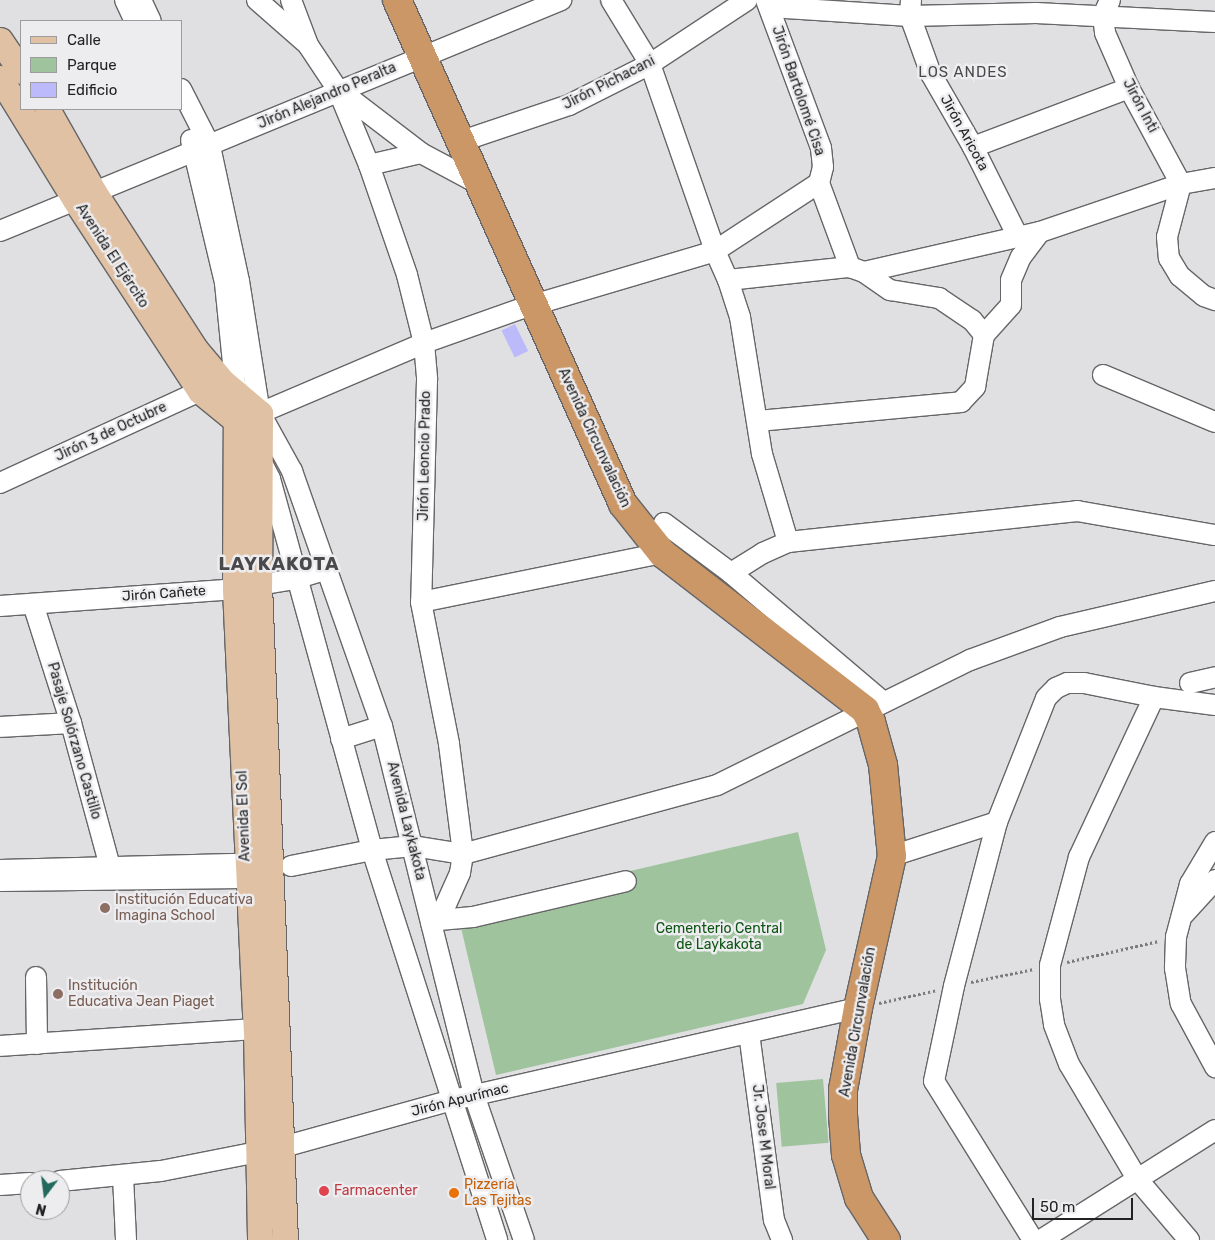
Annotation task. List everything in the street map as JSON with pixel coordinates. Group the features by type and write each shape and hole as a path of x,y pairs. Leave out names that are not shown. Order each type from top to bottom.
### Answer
{"highway":[{"name":"Avenida Circunvalación","path":"396,0 623,504 662,553 874,706 884,765 892,856 872,902 831,1107 834,1152 848,1202 873,1240"},
{"name":"Avenida Circunvalación","path":"852,1008 843,1090 846,1155 859,1198 886,1240"}],"main road":[{"path":"0,40 20,70"},
{"name":"Avenida El Ejército","path":"0,78 20,106"},
{"name":"Avenida El Ejército","path":"23,110 196,350 219,388 257,414"},
{"name":"Avenida El Ejército","path":"47,110 84,196"},
{"name":"Avenida El Ejército","path":"219,388 257,414"},
{"name":"Avenida El Sol","path":"257,414 265,870 256,1029 260,1240"},
{"name":"Avenida El Sol","path":"257,414 235,589 265,870 283,1147 285,1240"}],"street":[{"path":"125,0 135,20"},
{"path":"141,0 151,20"},
{"path":"257,0 308,45"},
{"name":"Jirón Leoncio Prado","path":"291,0 308,45 338,90 369,165 407,275 424,343 427,380 422,602 450,744 463,854 460,873 435,923"},
{"name":"Jirón Alejandro Peralta","path":"0,230 203,149 422,55 562,0"},
{"path":"611,0 650,64 715,251 728,280 740,317 762,454 788,542"},
{"name":"Jirón Pichacani","path":"459,142 569,106 650,64 747,0"},
{"path":"768,4 1036,13 1107,8 1215,22"},
{"name":"Jirón Bartolomé Cisa","path":"768,4 821,148 823,167 819,184 857,270"},
{"name":"Jirón Aricota","path":"910,8 931,74 973,147 1017,235"},
{"name":"Jirón Inti","path":"1107,8 1104,33 1129,88 1181,184"},
{"path":"973,147 1129,88"},
{"path":"338,90 421,153 479,184"},
{"path":"182,92 203,149 232,282 257,414 424,343 534,305 715,251 819,184"},
{"path":"178,110 203,149"},
{"path":"369,165 421,153"},
{"path":"728,280 857,270 1017,235 1040,232 1181,184 1215,178"},
{"path":"1181,184 1171,210 1166,237 1169,258 1180,276 1204,296 1215,300"},
{"path":"758,421 961,402 975,387 984,336 1011,305 1011,280 1021,256 1040,232"},
{"path":"857,270 890,290 938,298 972,320 984,336"},
{"path":"219,388 232,282"},
{"path":"1103,375 1215,422"},
{"name":"Jirón 3 de Octubre","path":"0,483 219,388"},
{"name":"Avenida Laykakota","path":"257,414 292,471 382,726 435,923 474,1095 524,1240"},
{"path":"258,456 270,479 372,850 497,1240"},
{"path":"731,574 763,553 788,542 1077,511 1215,535"},
{"path":"664,523 731,574 874,706"},
{"path":"422,602 662,553"},
{"name":"Jirón Cañete","path":"0,606 235,589 296,579 326,570"},
{"path":"0,870 112,873 265,870 372,850 413,846 463,854 717,785 970,660 1060,627 1215,591"},
{"name":"Pasaje Solórzano Castillo","path":"33,604 71,723 112,873"},
{"path":"1190,683 1215,677"},
{"path":"1033,1240 936,1087 934,1074 954,986 997,822 1046,698 1056,688 1067,683 1084,683 1154,697 1215,705"},
{"path":"1154,697 1079,857 1050,965 1054,1025 1069,1064 1138,1180 1189,1240"},
{"path":"0,728 71,723"},
{"path":"341,739 382,726"},
{"path":"892,856 997,822"},
{"path":"1215,842 1190,884 1180,917 1175,968 1181,1004 1215,1067"},
{"path":"0,881 112,873"},
{"path":"1180,917 1215,880"},
{"path":"435,923 473,917 626,881"},
{"path":"36,977 37,1044"},
{"name":"Jirón Apurímac","path":"70,1180 123,1176 283,1147 453,1100 852,1008"},
{"path":"0,1046 256,1029"},
{"name":"Jr. Jose M Moral","path":"749,1033 774,1220 782,1240"},
{"path":"1041,1240 1215,1130"},
{"path":"123,1176 126,1240"},
{"path":"0,1185 20,1184"}],"path":[{"path":"852,1008 954,986"}],"green space":[{"name":"Cementerio Central de Laykakota","path":"798,832 826,950 803,1004 496,1075 457,911"},
{"path":"823,1079 829,1143 782,1147 776,1083"}],"building":[{"path":"515,324 528,351 515,358 502,331"}],"place":[{"name":"Institución Educativa Imagina School","path":"105,908"},
{"name":"Institución Educativa Jean Piaget","path":"58,994"},
{"name":"Farmacenter","path":"324,1191"},
{"name":"Pizzería Las Tejitas","path":"454,1193"}],"district":[{"name":"LOS ANDES","path":"963,73"},
{"name":"LAYKAKOTA","path":"279,564"}]}
